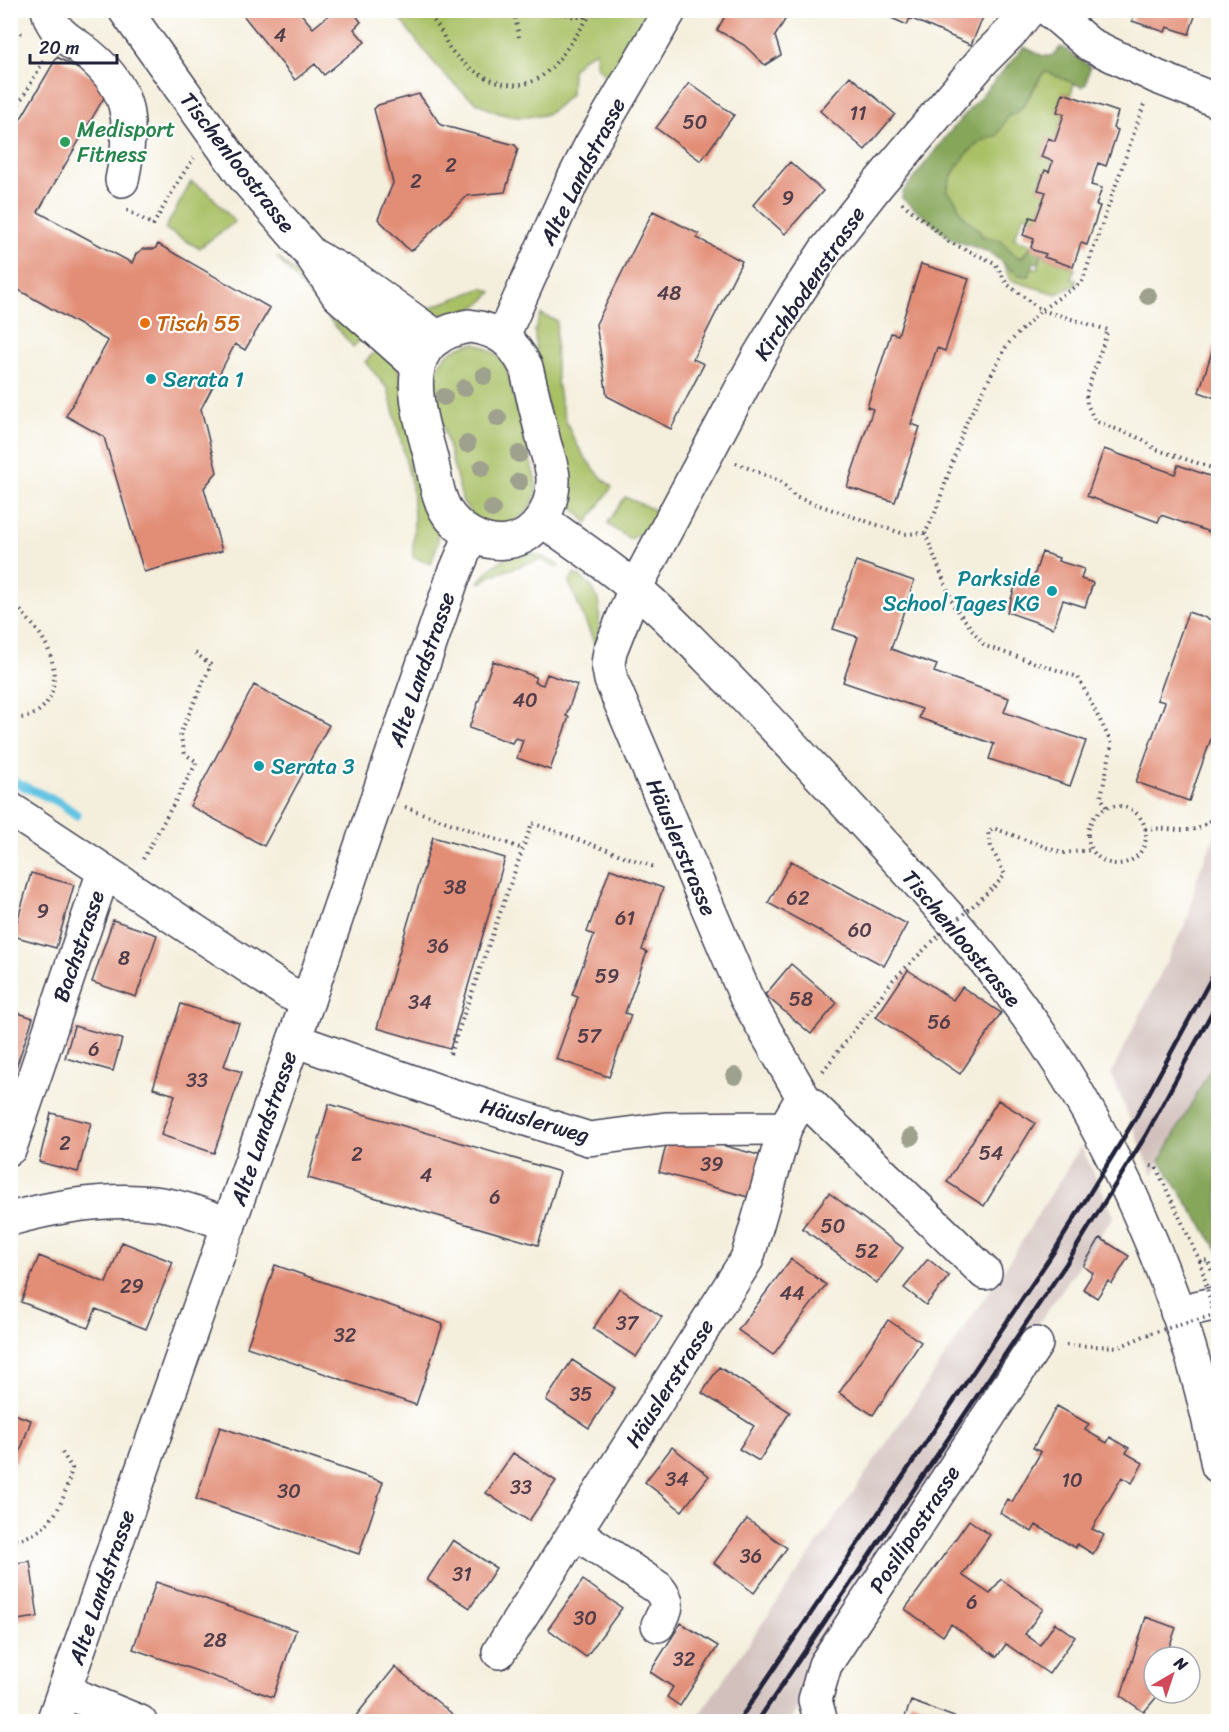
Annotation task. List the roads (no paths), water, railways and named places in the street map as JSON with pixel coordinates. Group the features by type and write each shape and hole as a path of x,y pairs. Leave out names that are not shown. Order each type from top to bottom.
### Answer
{"street":[{"path":"48,10 51,22 61,35 98,61 113,79 124,98 129,117 129,137 123,180"},
{"name":"Tischenloostrasse","path":"125,10 244,178 310,253 338,296 418,366"},
{"name":"Alte Landstrasse","path":"502,336 591,145 670,10"},
{"name":"Kirchbodenstrasse","path":"635,588 765,346 825,251 878,184 1029,10"},
{"path":"1049,10 1089,44 1157,77 1218,101"},
{"name":"Tischenloostrasse","path":"310,253 356,279 438,338"},
{"path":"469,326 488,328 502,336 518,351 526,367 553,476 550,502 542,520 527,535 508,542 488,541 471,535 448,514 439,490 418,408 415,384 418,366 425,351 438,338 452,329 469,326"},
{"name":"Tischenloostrasse","path":"542,520 635,588 672,621 756,707 877,837 962,934 1011,994 1046,1042 1098,1131 1133,1201 1177,1312 1198,1379 1218,1466"},
{"name":"Alte Landstrasse","path":"53,1722 308,1001 452,580 471,535"},
{"name":"Häuslerstrasse","path":"635,588 610,651 608,664 611,680 746,997 803,1098 985,1273"},
{"path":"10,809 104,871"},
{"name":"Bachstrasse","path":"10,1148 104,871 287,992 308,1001"},
{"name":"Häuslerweg","path":"294,1040 441,1092 589,1139 666,1129 785,1128"},
{"name":"Häuslerstrasse","path":"500,1652 747,1259 785,1128 803,1098"},
{"path":"10,1219 51,1208 104,1202 155,1203 210,1217 229,1225"},
{"path":"1177,1312 1218,1303"},
{"name":"Posilipostrasse","path":"821,1722 815,1700 825,1665 1036,1344"},
{"path":"575,1532 658,1588 665,1597 666,1607 658,1625"},
{"path":"64,1691 140,1722"}],"waterway":[{"path":"10,780 59,802 77,815"}],"railway":[{"path":"738,1722 1055,1250 1135,1119 1218,966"},
{"path":"757,1722 1066,1264 1146,1135 1218,1001"}],"place":[{"name":"Medisport Fitness","path":"65,142"},
{"name":"Tisch 55","path":"145,323"},
{"name":"Serata 1","path":"151,379"},
{"name":"Parkside School Tages KG","path":"1052,591"},
{"name":"Serata 3","path":"259,766"}]}
